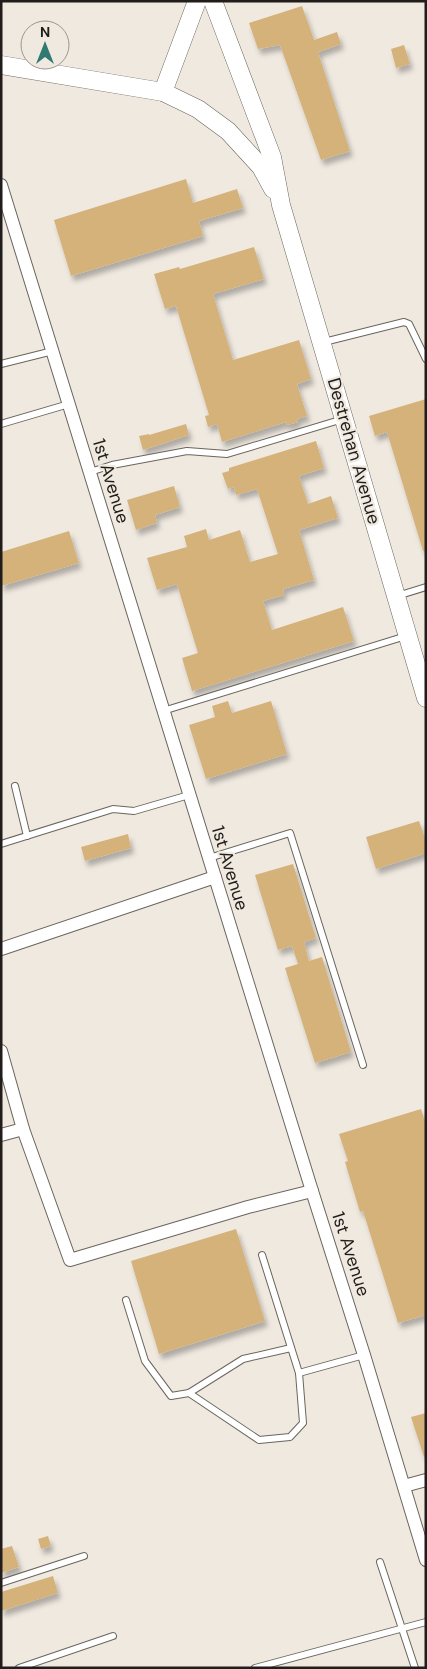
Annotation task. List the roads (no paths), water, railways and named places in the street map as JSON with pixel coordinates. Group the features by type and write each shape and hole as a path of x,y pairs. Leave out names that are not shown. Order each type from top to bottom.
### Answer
{"main road":[{"path":"163,92 197,1"},
{"name":"Destrehan Avenue","path":"213,1 272,157 281,205 426,698"},
{"name":"Destrehan Avenue","path":"1,65 163,92 198,109 228,131 261,167 281,205"}],"street":[{"name":"1st Avenue","path":"1,185 426,1558"},
{"path":"1,948 215,877"},
{"path":"1,1051 23,1129 70,1260 248,1206 312,1191"},
{"path":"1,1135 23,1129"},
{"path":"404,1486 426,1480"}],"lane":[{"path":"322,342 404,322 409,324 426,359"},
{"path":"1,364 53,351"},
{"path":"1,424 70,404"},
{"path":"90,472 112,465 187,451 227,454 344,418"},
{"path":"396,596 426,587"},
{"path":"163,711 408,636"},
{"path":"15,786 27,836"},
{"path":"1,844 113,809 134,811 189,795"},
{"path":"209,858 290,833 363,1065"},
{"path":"190,1393 259,1440 290,1436 303,1423 299,1373 262,1255"},
{"path":"126,1300 145,1361 171,1396 190,1393 243,1359 291,1348"},
{"path":"299,1373 364,1354"},
{"path":"1,1583 84,1556"},
{"path":"380,1562 415,1668"},
{"path":"255,1668 426,1622"},
{"path":"19,1668 113,1636"}]}
